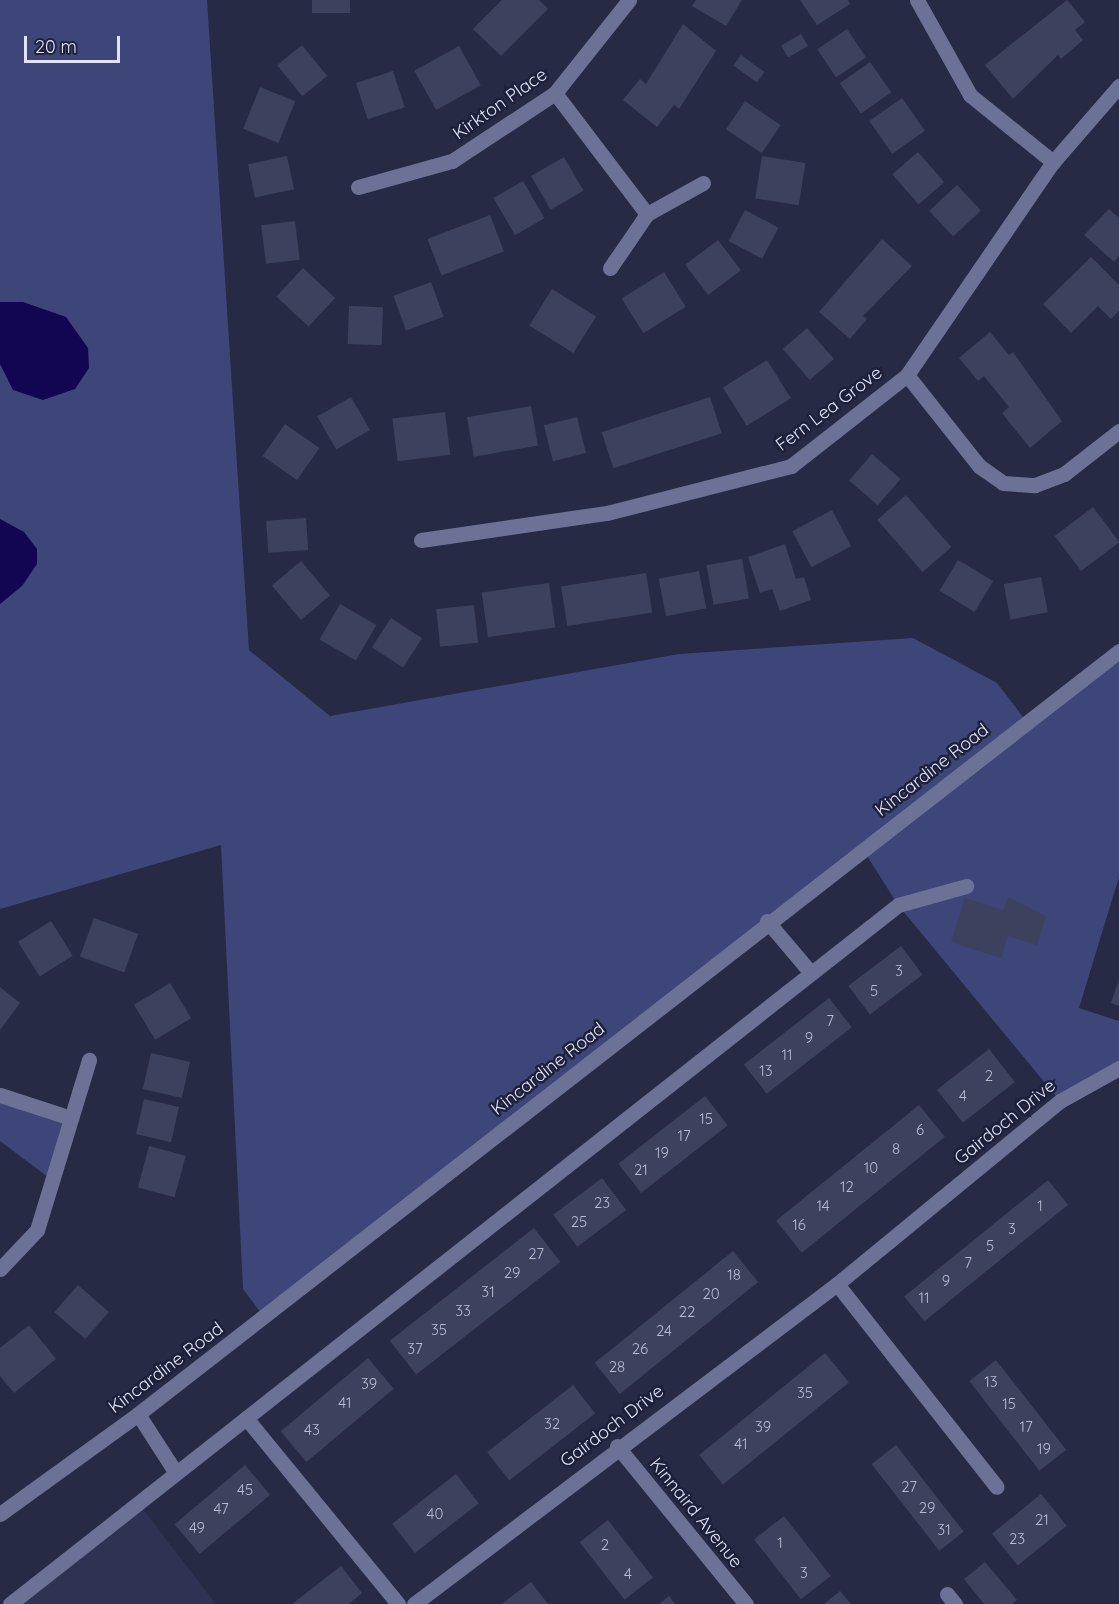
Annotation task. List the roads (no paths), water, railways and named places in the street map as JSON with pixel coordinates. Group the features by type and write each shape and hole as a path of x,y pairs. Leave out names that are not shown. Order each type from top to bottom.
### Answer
{"street":[{"name":"Kirkton Place","path":"358,188 452,161 555,93 629,0"},
{"path":"917,0 970,95 1053,162"},
{"name":"Fern Lea Grove","path":"421,540 607,513 791,466 907,375 1053,162 1119,86"},
{"path":"555,93 647,214"},
{"path":"610,268 647,214 703,183"},
{"path":"907,375 979,466 1004,483 1035,485 1064,474 1119,431"},
{"name":"Kincardine Road","path":"0,1515 138,1414 767,921 1119,651"},
{"path":"10,1604 898,905 966,886"},
{"path":"767,921 811,973"},
{"path":"0,1269 37,1230 89,1060"},
{"name":"Gairdoch Drive","path":"419,1602 617,1446 837,1284 1060,1101 1119,1068"},
{"path":"0,1095 71,1118"},
{"path":"837,1284 997,1487"},
{"path":"138,1414 176,1473"},
{"path":"246,1418 398,1604"},
{"name":"Kinnaird Avenue","path":"617,1446 746,1604"}]}
